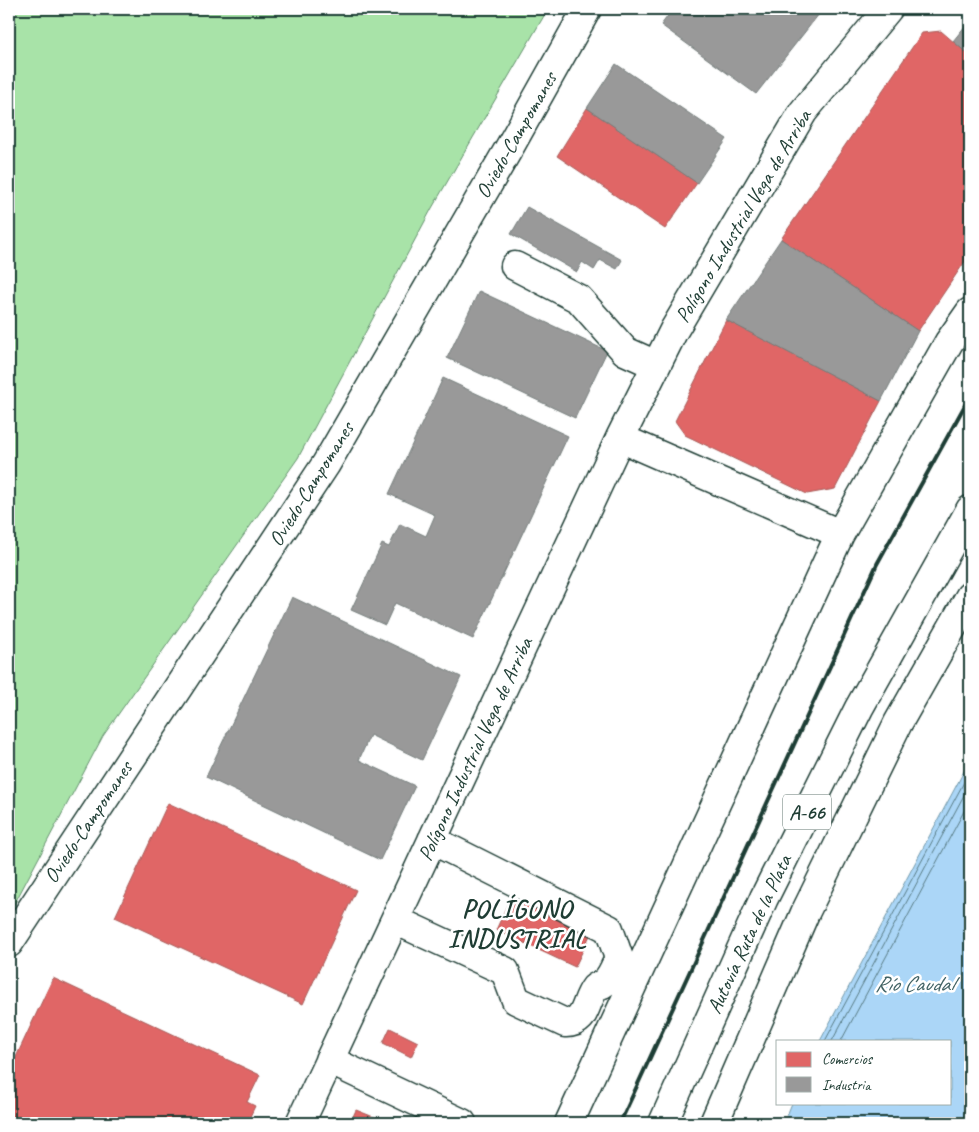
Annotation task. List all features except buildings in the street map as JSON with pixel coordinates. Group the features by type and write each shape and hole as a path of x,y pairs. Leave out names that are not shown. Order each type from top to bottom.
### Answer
{"main road":[{"name":"Oviedo-Campomanes","path":"9,943 326,464 504,159 587,9"},
{"name":"Polígono Industrial Vega de Arriba","path":"300,1123 620,438 674,330 803,112 888,9"},
{"path":"516,266 579,299 625,351 656,366"},
{"path":"569,1123 840,534 949,342 970,312"},
{"path":"620,438 840,534"},
{"name":"Autovía Ruta de la Plata","path":"663,1123 764,898 854,716 970,510"},
{"name":"Autovía Ruta de la Plata","path":"714,1123 805,913 898,723 970,596"},
{"path":"395,920 505,971 516,1000 565,1023 574,1024 581,1018 596,988 606,982 613,972 619,958 609,929 432,840"},
{"path":"329,1060 462,1123"}],"green space":[{"path":"9,9 548,9 432,208 298,458 103,736 9,914"}],"water":[{"name":"Río Caudal","path":"970,760 970,1103 962,1123 784,1123 792,1104 952,1104 952,1040 821,1040"}],"railway":[{"path":"620,1123 877,564 970,396"}],"district":[{"name":"POLÍGONO INDUSTRIAL","path":"517,923"}]}
